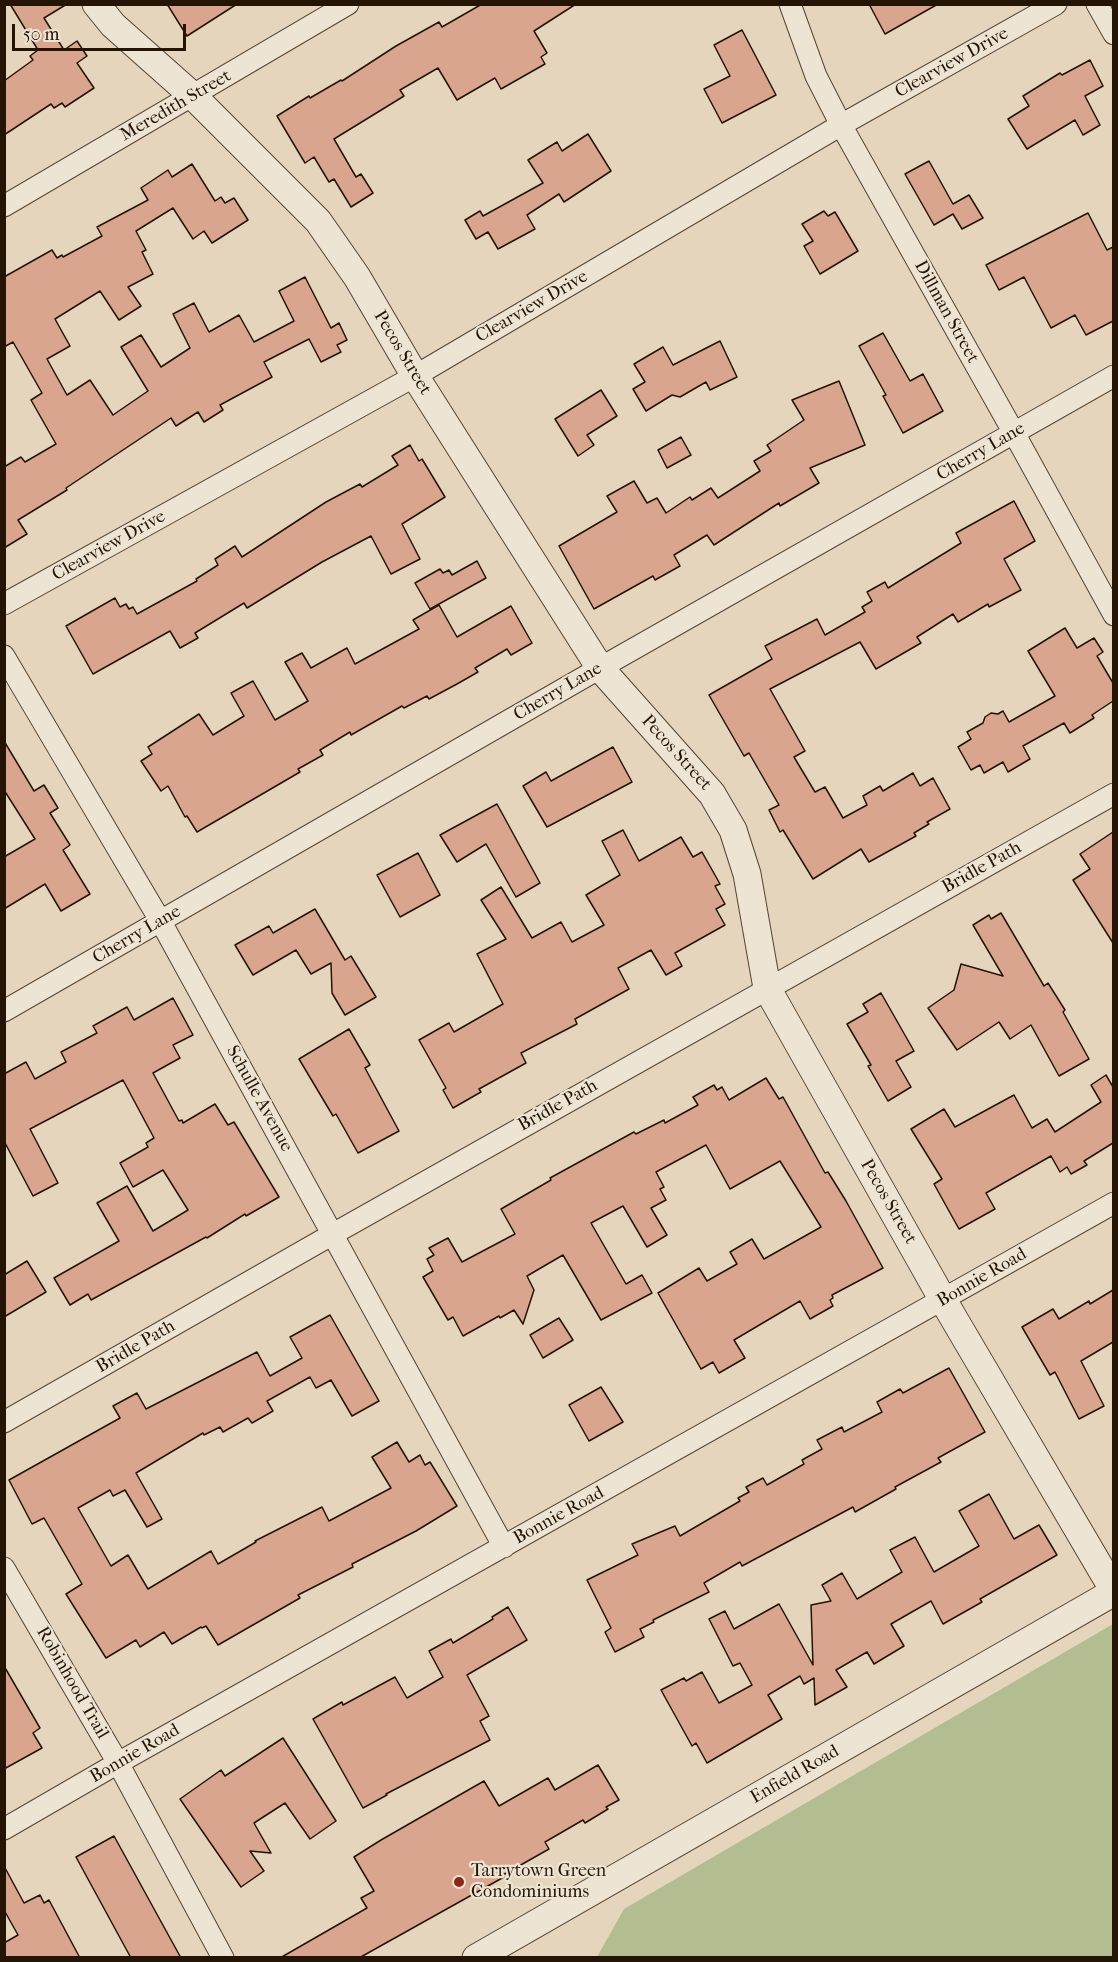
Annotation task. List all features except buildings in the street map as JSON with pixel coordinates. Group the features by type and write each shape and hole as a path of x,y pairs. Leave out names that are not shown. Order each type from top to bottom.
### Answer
{"street":[{"name":"Pecos Street","path":"96,4 113,25 193,96 318,221 357,277 415,376 600,668 712,794 733,830 747,874 767,988 943,1300 1113,1591"},
{"name":"Meredith Street","path":"4,206 348,4"},
{"name":"Dillman Street","path":"790,4 816,76 841,125 1113,615"},
{"name":"Clearview Drive","path":"4,604 415,376 841,125 1056,4"},
{"path":"1097,4 1113,34"},
{"name":"Cherry Lane","path":"4,1011 1113,376"},
{"name":"Schulle Avenue","path":"4,656 160,922 504,1547"},
{"name":"Bridle Path","path":"4,1422 1113,794"},
{"name":"Bonnie Road","path":"4,1830 118,1763 1113,1203"},
{"name":"Robinhood Trail","path":"4,1568 118,1763 223,1958"},
{"name":"Enfield Road","path":"476,1958 1113,1591"}],"green space":[{"path":"1113,1624 1113,1957 597,1957 624,1909"}],"place":[{"name":"Tarrytown Green Condominiums","path":"459,1882"}]}
